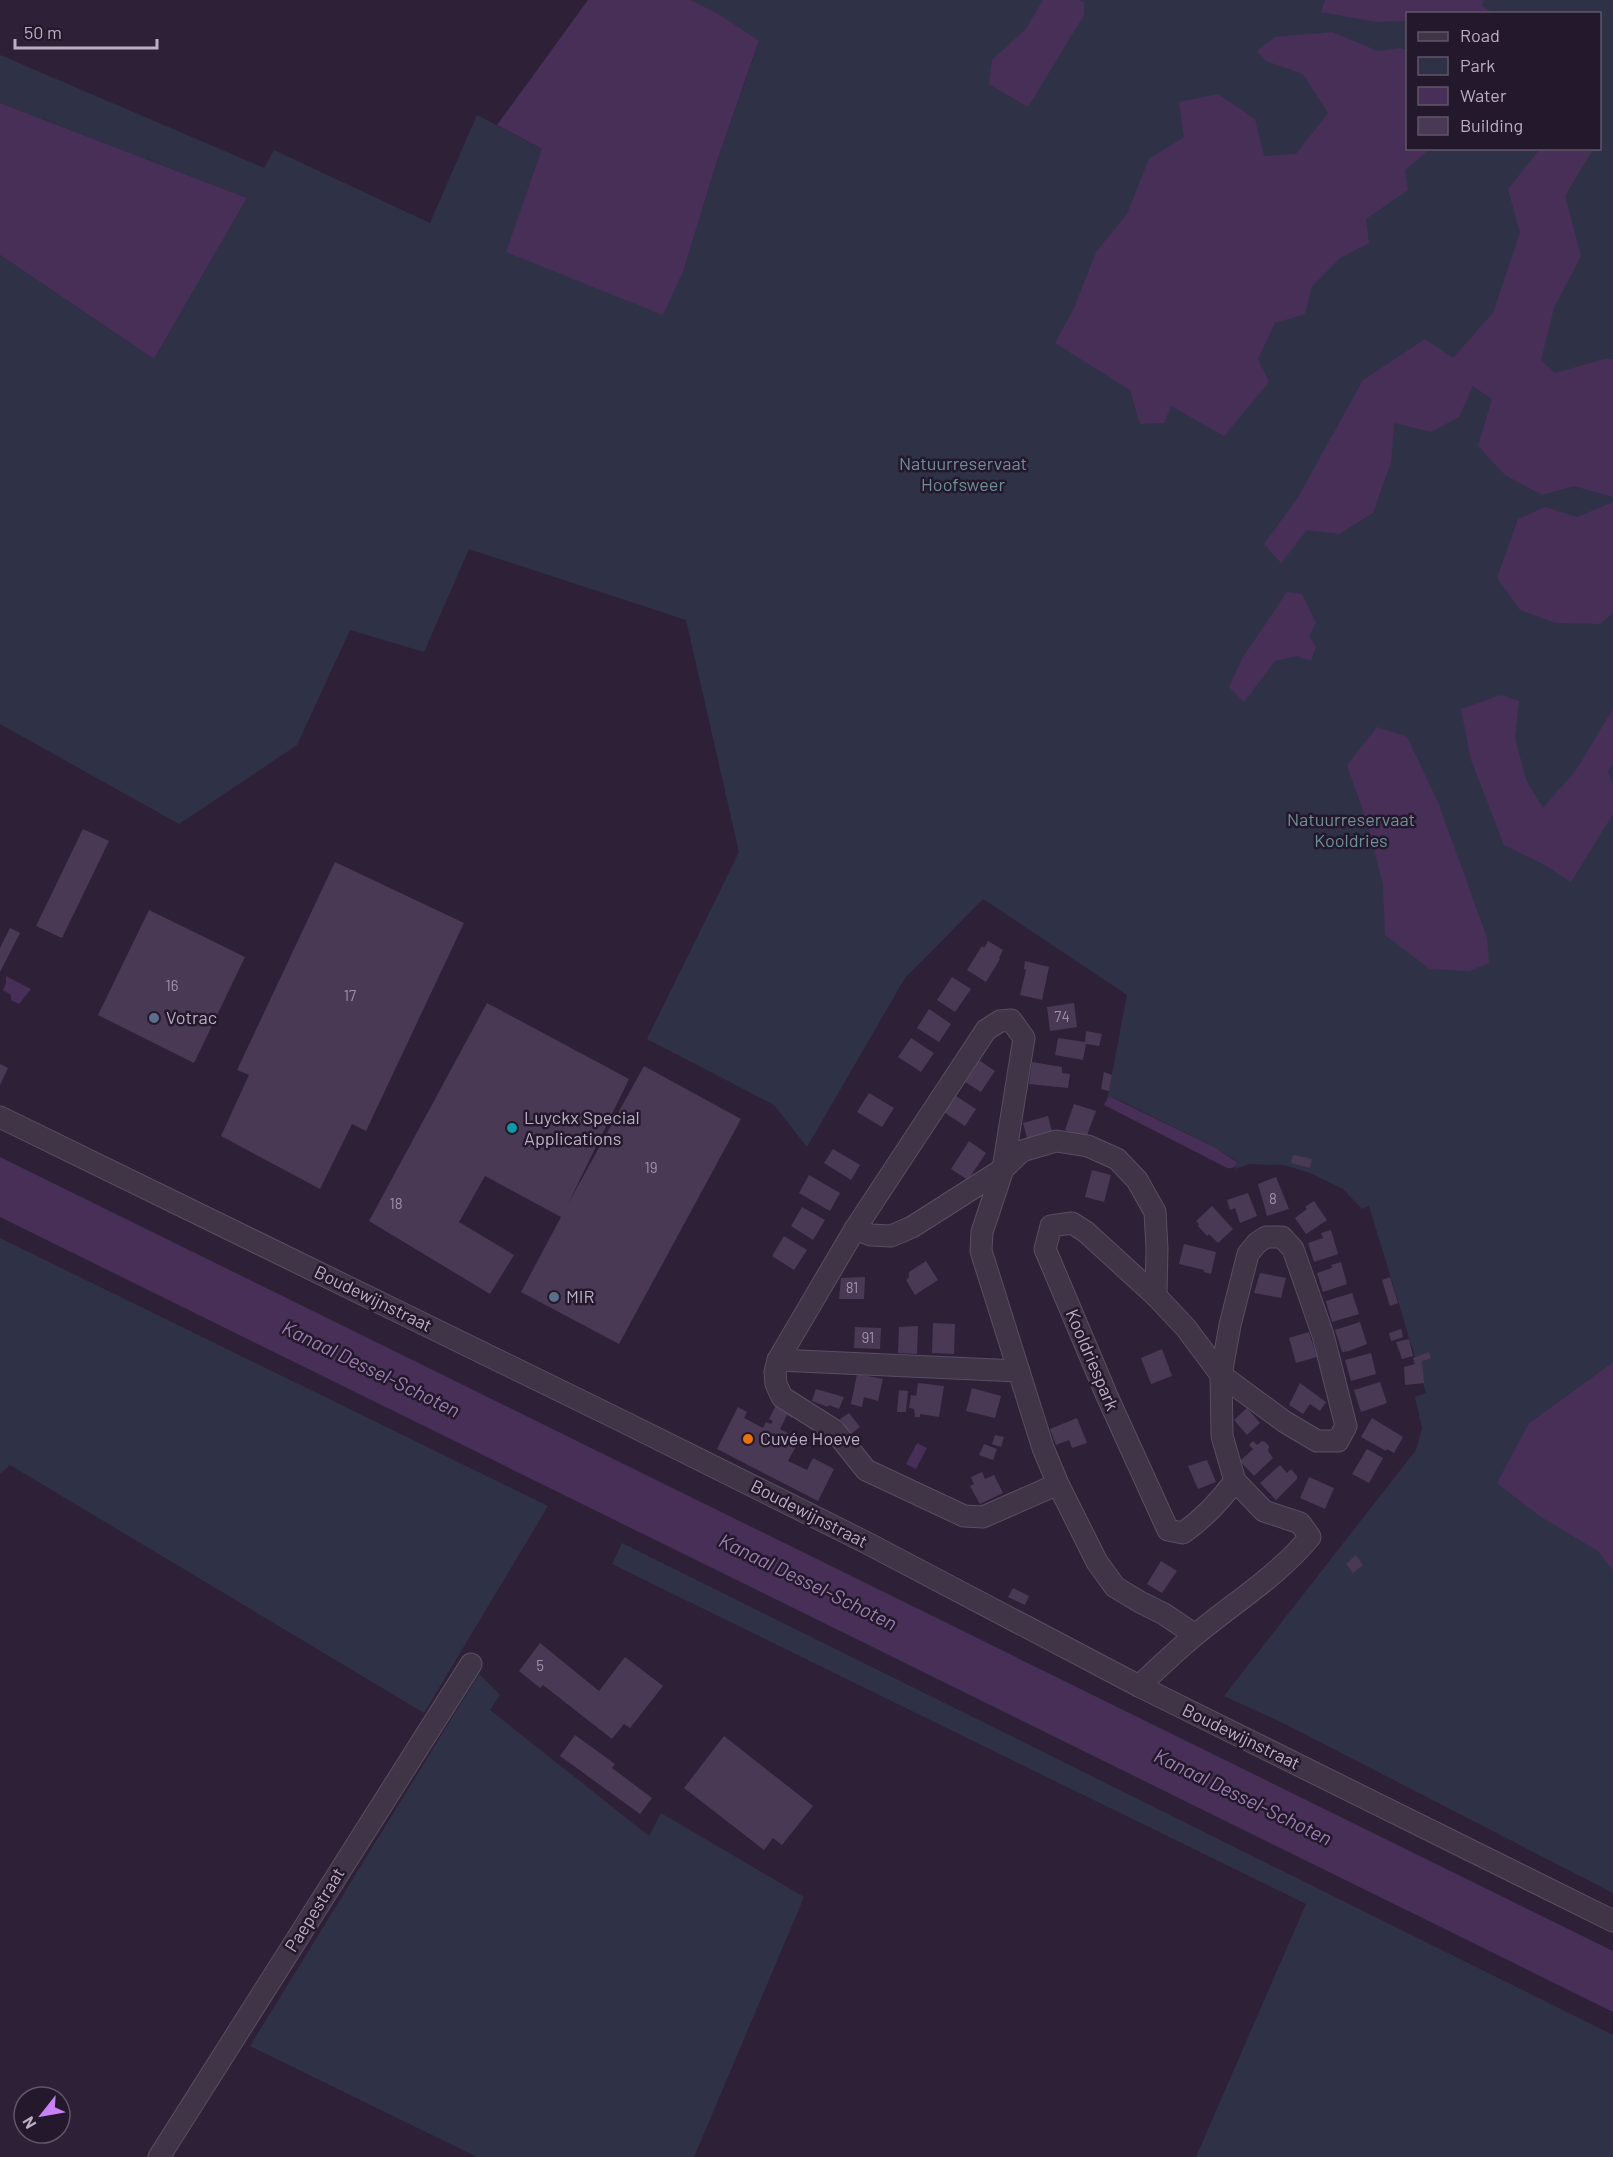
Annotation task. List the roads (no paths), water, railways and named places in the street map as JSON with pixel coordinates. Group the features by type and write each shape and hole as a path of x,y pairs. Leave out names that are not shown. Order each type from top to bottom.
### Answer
{"street":[{"path":"1059,1484 983,1517 964,1516 866,1470 834,1430 782,1397 776,1384 775,1372 778,1360 855,1229 986,1030 1000,1021 1011,1020 1024,1038 1003,1169 982,1232 981,1251 1043,1448 1097,1562 1115,1587 1164,1614 1195,1635"},
{"name":"Boudewijnstraat","path":"0,1118 622,1421 867,1543 1139,1686 1613,1920"},
{"path":"855,1229 871,1235 891,1236 912,1227 1003,1169 1022,1151 1056,1141 1088,1146 1117,1160 1137,1180 1155,1212 1156,1296"},
{"name":"Kooldriespark","path":"1139,1686 1195,1635 1219,1618 1298,1551 1310,1537 1300,1523 1264,1511 1235,1480 1222,1436 1221,1375 1230,1324 1248,1254 1257,1243 1266,1237 1282,1237 1293,1249 1323,1335 1346,1425 1338,1441 1317,1441 1285,1422 1221,1375 1186,1328 1156,1296 1086,1232 1071,1223 1051,1226 1045,1249 1107,1396 1168,1530 1183,1533 1198,1523 1221,1500 1235,1480"},
{"path":"778,1360 1019,1371"},
{"name":"Paepestraat","path":"159,2157 471,1664"}],"water":[{"path":"588,0 691,0 717,13 759,41 717,161 684,269 663,315 506,252 542,149 497,125"},
{"path":"1043,0 1079,0 1084,2 1084,15 1028,107 989,84 992,60 1026,29"},
{"path":"1325,0 1484,0 1482,6 1492,12 1406,12 1406,21 1376,22 1321,12"},
{"path":"1332,32 1378,51 1400,48 1406,50 1406,150 1429,150 1405,170 1408,190 1366,219 1369,243 1340,258 1312,286 1305,314 1275,323 1258,359 1269,382 1224,436 1171,406 1164,423 1140,424 1130,390 1055,343 1074,308 1096,252 1127,214 1149,159 1184,137 1179,102 1218,94 1255,119 1264,156 1296,154 1328,113 1303,74 1266,61 1257,51 1275,37"},
{"path":"0,103 247,198 154,359 0,255"},
{"path":"1539,150 1592,150 1565,196 1581,256 1554,308 1541,360 1555,373 1604,359 1613,359 1613,497 1574,486 1542,495 1505,475 1478,446 1492,399 1473,386 1459,417 1431,432 1394,423 1391,462 1373,513 1339,534 1307,530 1281,563 1264,544 1297,499 1363,380 1425,339 1453,358 1493,313 1520,233 1508,189"},
{"path":"1613,502 1613,613 1600,624 1556,623 1520,610 1497,578 1518,519 1545,507 1577,517"},
{"path":"1287,592 1302,594 1316,623 1309,636 1316,647 1311,661 1296,656 1275,661 1244,702 1229,687 1243,657"},
{"path":"1501,695 1519,701 1515,737 1526,780 1543,808 1576,770 1613,709 1613,765 1608,771 1613,785 1613,814 1571,882 1543,864 1504,845 1471,760 1461,709"},
{"path":"1377,727 1407,737 1438,802 1487,938 1489,963 1469,971 1430,969 1385,935 1383,885 1367,822 1347,765"},
{"path":"6,976 31,989 19,1004 11,1000 11,995 3,990"},
{"path":"1109,1096 1216,1148 1238,1163 1234,1167 1227,1168 1104,1105"},
{"name":"Kanaal Dessel-Schoten","path":"0,1157 1613,1951 1613,2012 0,1217"},
{"path":"1613,1362 1613,1570 1598,1551 1541,1517 1497,1483 1529,1423"},
{"path":"917,1443 927,1448 916,1469 906,1464"}],"place":[{"name":"Votrac","path":"154,1018"},
{"name":"Luyckx Special Applications","path":"512,1128"},
{"name":"MIR","path":"554,1297"},
{"name":"Cuvée Hoeve","path":"748,1439"}],"park label":[{"name":"Natuurreservaat Hoofsweer","path":"963,474"},
{"name":"Natuurreservaat Kooldries","path":"1351,830"}]}
